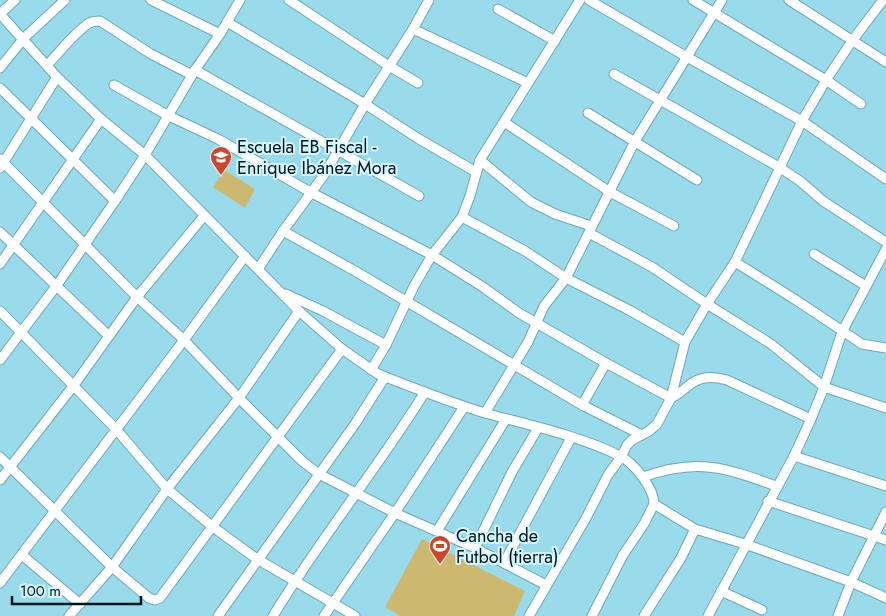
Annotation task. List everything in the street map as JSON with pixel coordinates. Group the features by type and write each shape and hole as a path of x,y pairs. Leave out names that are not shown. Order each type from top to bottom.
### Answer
{"street":[{"path":"15,0 0,14 24,38 57,77 101,119 145,155 299,311 342,349 371,370 385,377 464,406 571,438 621,457 642,477 654,498 654,504 623,555 592,616"},
{"path":"0,68 24,38 65,0"},
{"path":"151,0 220,34"},
{"path":"0,360 56,285 145,155 194,72 240,0"},
{"path":"289,0 418,83"},
{"path":"258,269 283,231 312,193 339,151 365,104 413,29 429,0"},
{"path":"371,370 386,345 432,255 462,217 480,160 580,0"},
{"path":"589,0 802,121 886,179"},
{"path":"693,0 826,80 861,104"},
{"path":"485,413 538,324 544,306 566,278 635,141 722,0"},
{"path":"789,0 886,62"},
{"path":"529,616 586,518 608,475 632,440 657,424 672,398 685,342 735,262 802,121 852,41 881,3"},
{"path":"498,9 555,42"},
{"path":"47,65 90,22 100,21 150,54 194,72 418,196"},
{"path":"227,22 476,172"},
{"path":"413,29 528,83"},
{"path":"614,74 779,167 823,200 886,242"},
{"path":"57,77 1,163 184,340 302,461 319,474 357,494 475,548 546,586"},
{"path":"114,86 169,116 218,139 312,193 432,255 538,324 672,398"},
{"path":"0,88 115,200"},
{"path":"588,113 697,180"},
{"path":"0,264 101,119"},
{"path":"504,122 610,192 674,226"},
{"path":"480,160 531,202 590,230 652,267 771,344 824,387 886,408"},
{"path":"0,480 74,385 137,296 204,216"},
{"path":"462,217 525,251 566,278 629,310 685,342"},
{"path":"283,231 515,364 582,405 642,435"},
{"path":"0,232 109,336"},
{"path":"708,616 812,419 842,332 886,248"},
{"path":"814,254 866,286"},
{"path":"0,583 184,340 245,256"},
{"path":"735,262 862,344 886,348"},
{"path":"282,292 323,310 386,345"},
{"path":"69,616 112,567 167,489 239,398 299,311"},
{"path":"0,312 116,429 167,489 213,527 257,559 355,616"},
{"path":"0,457 112,567 149,598 154,600 160,598 279,438 342,349"},
{"path":"582,405 606,363"},
{"path":"218,616 355,424 385,377"},
{"path":"672,398 698,380 716,377 727,380 812,419"},
{"path":"273,616 294,581 396,439 425,392"},
{"path":"324,616 395,513 464,406"},
{"path":"438,531 506,419"},
{"path":"475,548 512,472 538,428"},
{"path":"504,563 571,438"},
{"path":"794,456 886,486"},
{"path":"642,477 686,466 712,467 737,472 776,486"},
{"path":"768,501 886,540"},
{"path":"654,504 695,529 745,544 851,582 886,598"},
{"path":"838,616 851,582 886,512"},
{"path":"644,616 681,558 695,529"},
{"path":"22,555 80,604"},
{"path":"721,591 762,610"}],"shaded area":[{"path":"224,170 255,189 245,208 213,187"},
{"name":"Cancha de Futbol (tierra)","path":"422,539 525,591 514,616 400,616 385,607"}],"place":[{"name":"Escuela EB Fiscal - Enrique Ibánez Mora","path":"221,176"},
{"name":"Cancha de Futbol (tierra)","path":"440,565"}]}
